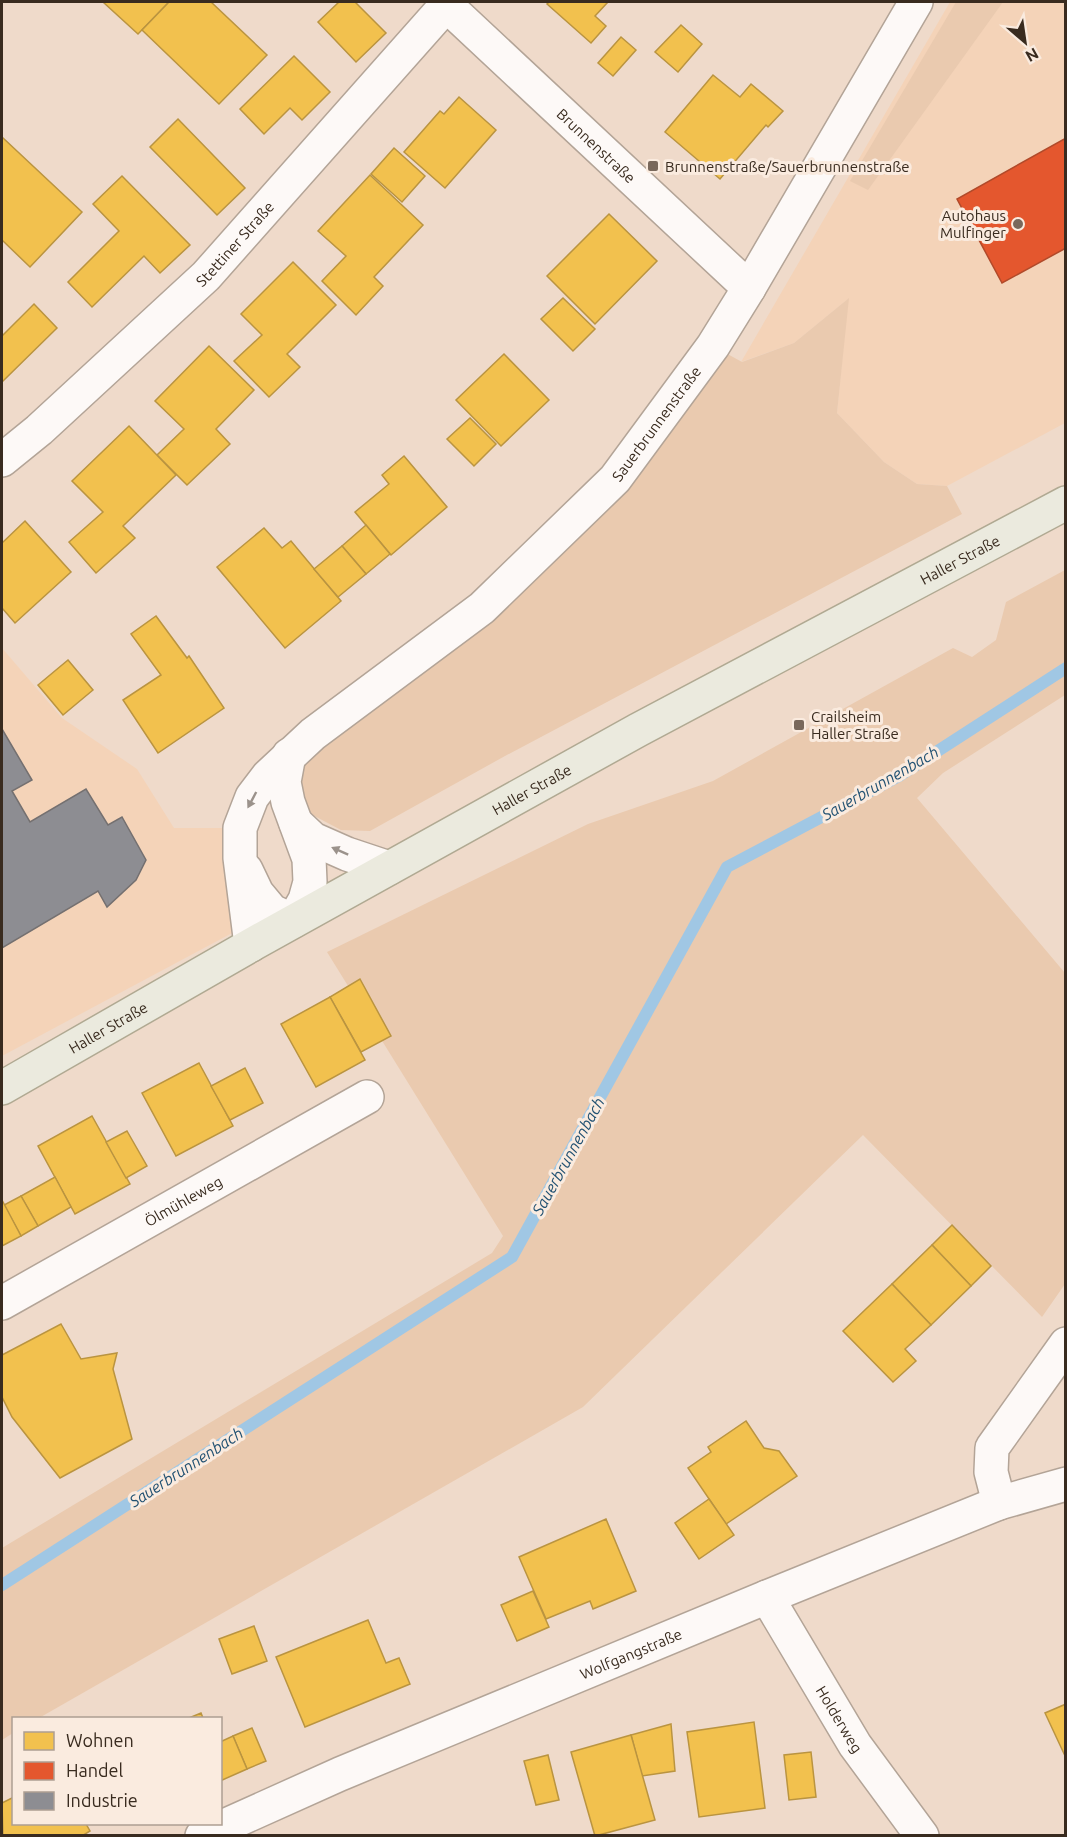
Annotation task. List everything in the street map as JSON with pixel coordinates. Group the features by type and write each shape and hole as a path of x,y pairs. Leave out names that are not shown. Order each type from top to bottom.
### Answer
{"main road":[{"name":"Haller Straße","path":"2,1088 293,921 638,730 1065,503"}],"street":[{"name":"Sauerbrunnenstraße","path":"251,945 240,858 240,828 252,797 268,776 313,734 483,608 615,479 713,346 916,2"},
{"name":"Brunnenstraße","path":"446,3 749,288"},
{"name":"Stettiner Straße","path":"2,459 39,430 206,276 446,3"},
{"path":"289,755 284,782 288,802 309,859 310,882 306,900 293,921"},
{"path":"296,823 313,839 347,854 389,868"},
{"name":"Sauerbrunnenstraße","path":"240,858 257,893 272,911 293,921"},
{"name":"Ölmühleweg","path":"2,1304 367,1097"},
{"path":"999,1503 991,1472 992,1448 1065,1344"},
{"name":"Wolfgangstraße","path":"202,1836 340,1774 999,1503 1065,1484"},
{"name":"Holderweg","path":"767,1598 855,1744 922,1836"}],"shaded area":[{"path":"950,2 1065,2 1065,423 947,486 917,484 884,462 837,413 848,299 794,343 741,362"},
{"path":"956,2 1003,2 868,190 850,181"},
{"path":"849,298 837,413 884,462 917,484 947,486 962,514 505,756 370,831 341,830 288,802 289,755 482,608 713,346 742,362 794,343"},
{"path":"1065,570 1065,695 943,773 917,798 1065,973 1065,1284 1042,1317 863,1135 583,1407 41,1717 12,1717 12,1734 2,1740 2,1548 492,1253 503,1236 327,952 588,824 713,781 953,648 972,657 996,640 1006,602"},
{"path":"2,648 62,718 137,769 174,828 240,828 275,910 2,1056"}],"building: Wohnen":[{"path":"103,2 169,2 138,34"},
{"path":"169,2 211,2 267,55 219,104 142,30"},
{"path":"339,2 355,2 386,33 356,62 318,22"},
{"path":"549,2 608,2 595,16 606,26 591,43 547,4"},
{"path":"681,25 702,44 678,72 655,52"},
{"path":"621,37 636,50 613,76 598,63"},
{"path":"294,56 330,92 302,120 290,108 264,134 240,109"},
{"path":"713,75 740,97 751,84 783,111 768,127 766,125 720,179 665,132"},
{"path":"459,97 496,130 445,188 404,152 440,111 444,114"},
{"path":"178,119 245,188 217,215 150,147"},
{"path":"2,137 82,212 30,267 2,240"},
{"path":"394,148 425,176 402,202 371,174"},
{"path":"370,175 423,225 374,277 383,286 356,315 322,281 346,256 318,231"},
{"path":"122,176 190,245 160,273 144,256 92,307 68,282 119,231 93,204"},
{"path":"609,214 657,261 595,324 547,276"},
{"path":"293,262 336,305 287,354 300,367 269,397 234,361 262,335 241,314"},
{"path":"563,298 595,329 573,351 541,319"},
{"path":"34,304 57,328 2,382 2,336"},
{"path":"209,346 254,390 216,429 230,444 187,485 157,455 184,429 155,401"},
{"path":"504,354 549,400 501,446 456,400"},
{"path":"470,418 496,444 474,466 447,439"},
{"path":"129,426 176,475 123,526 135,538 96,573 69,542 103,512 72,481"},
{"path":"404,456 447,507 391,555 355,512 389,484 382,475"},
{"path":"25,521 71,572 15,623 2,608 2,543"},
{"path":"366,525 390,554 366,574 342,546"},
{"path":"264,528 282,548 291,541 341,601 285,648 217,567"},
{"path":"342,546 366,574 338,597 314,569"},
{"path":"156,616 187,658 189,656 224,708 158,753 123,700 161,675 131,634"},
{"path":"68,660 93,690 63,715 38,685"},
{"path":"360,979 391,1036 361,1052 330,997"},
{"path":"330,997 365,1060 316,1087 281,1024"},
{"path":"199,1063 233,1126 176,1156 142,1093"},
{"path":"245,1068 263,1103 230,1120 211,1086"},
{"path":"92,1116 130,1184 75,1214 38,1146"},
{"path":"127,1131 147,1166 126,1178 106,1142"},
{"path":"55,1177 71,1207 38,1226 21,1196"},
{"path":"21,1196 38,1226 21,1236 4,1205"},
{"path":"2,1200 21,1236 2,1246"},
{"path":"952,1225 991,1266 971,1286 932,1245"},
{"path":"932,1245 971,1286 931,1325 892,1284"},
{"path":"892,1284 931,1325 905,1349 916,1361 893,1382 843,1331"},
{"path":"61,1324 81,1359 117,1353 113,1369 132,1439 60,1478 12,1417 2,1397 2,1355"},
{"path":"746,1421 764,1448 779,1451 797,1476 726,1524 688,1468 711,1452 708,1447"},
{"path":"709,1499 734,1535 699,1559 675,1523"},
{"path":"606,1519 636,1591 593,1609 590,1601 546,1619 519,1557"},
{"path":"533,1591 549,1627 517,1641 501,1605"},
{"path":"368,1620 386,1663 399,1658 410,1684 305,1727 276,1657"},
{"path":"254,1626 267,1661 232,1674 219,1639"},
{"path":"1066,1704 1066,1758 1045,1713"},
{"path":"754,1722 765,1808 699,1817 687,1732"},
{"path":"671,1724 675,1771 642,1776 631,1735"},
{"path":"252,1728 266,1761 247,1769 233,1736"},
{"path":"631,1735 655,1820 595,1836 571,1752"},
{"path":"233,1736 247,1769 222,1780 222,1741"},
{"path":"811,1752 816,1797 789,1800 784,1755"},
{"path":"548,1755 559,1800 536,1805 524,1761"},
{"path":"12,1798 12,1825 87,1825 90,1831 82,1836 3,1836 2,1803"}],"building: Handel":[{"name":"Autohaus Mulfinger","path":"1066,138 1066,248 1002,283 957,199"}],"building: Industrie":[{"path":"2,729 32,780 12,791 30,822 86,789 108,825 122,817 146,860 136,880 107,907 98,891 2,948"}],"waterway":[{"name":"Sauerbrunnenbach","path":"2,1585 512,1257 727,867 899,776 1066,668"}],"place":[{"name":"Brunnenstraße/Sauerbrunnenstraße","path":"653,166"},
{"name":"Autohaus Mulfinger","path":"1018,224"},
{"name":"Crailsheim Haller Straße","path":"799,725"}]}
